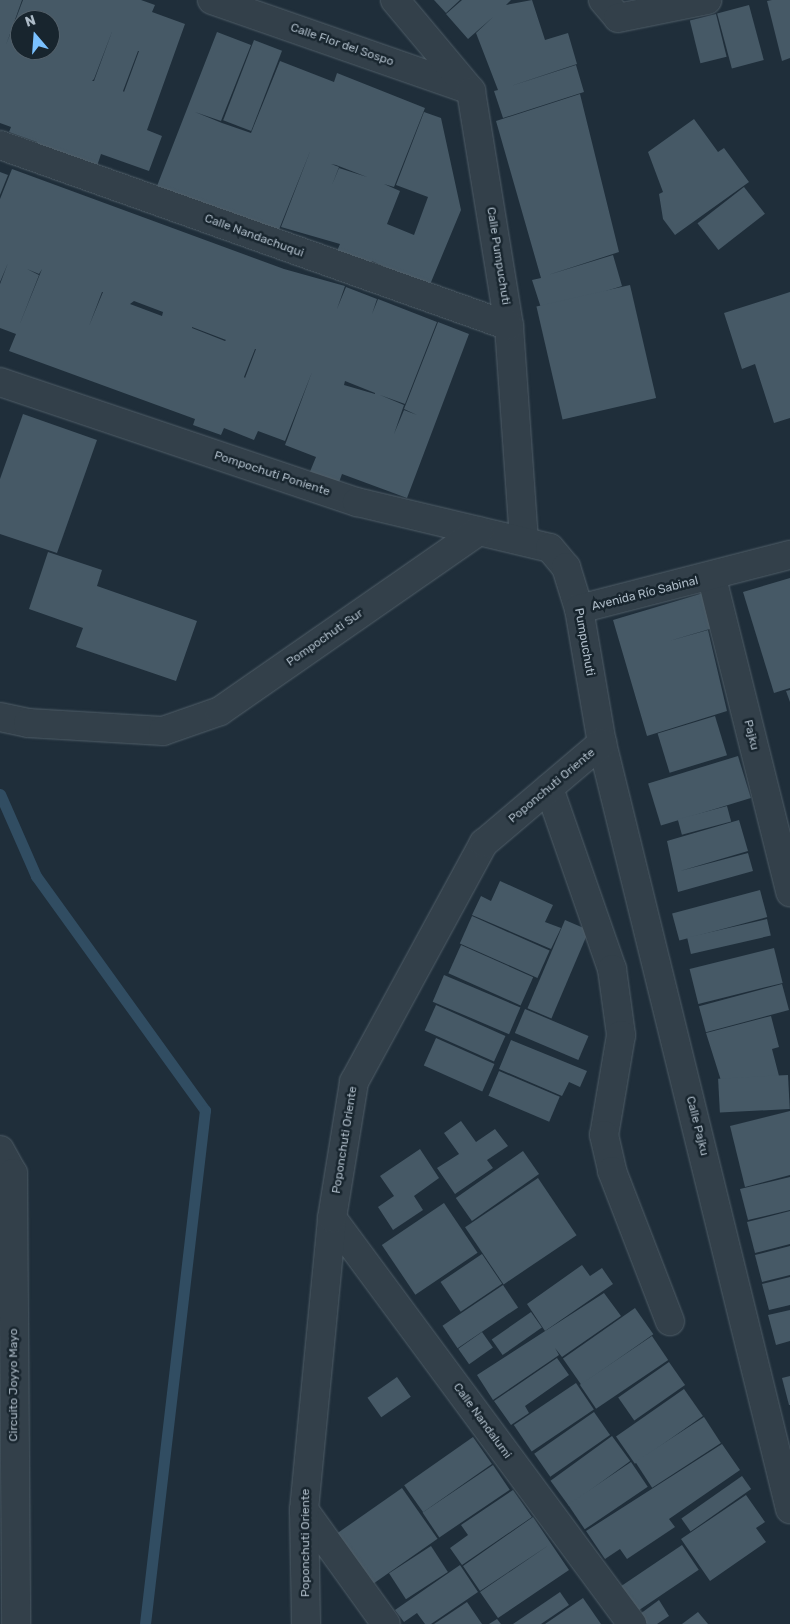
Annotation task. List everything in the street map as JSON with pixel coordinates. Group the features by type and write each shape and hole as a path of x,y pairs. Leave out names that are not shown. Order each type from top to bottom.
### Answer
{"street":[{"name":"Calle Flor del Sospo","path":"212,0 471,91"},
{"path":"395,0 471,91"},
{"path":"610,9 707,0"},
{"name":"Calle Pumpuchuti","path":"471,91 509,326 524,540"},
{"name":"Calle Nandachuqui","path":"0,146 509,326"},
{"name":"Pompochuti Poniente","path":"0,382 357,502 524,540 550,548"},
{"name":"Pompochuti Sur","path":"0,717 28,723 163,731 220,710 479,531"},
{"name":"Pumpuchuti","path":"550,548 566,566 579,610 602,743"},
{"name":"Avenida Río Sabinal","path":"579,610 712,578 790,555"},
{"name":"Pajku","path":"712,578 782,826 790,892"},
{"name":"Poponchuti Oriente","path":"306,1624 304,1510 332,1218 354,1082 378,1031 484,843 602,743"},
{"name":"Calle Pajku","path":"602,743 790,1509"},
{"path":"549,788 612,970 620,1035 604,1136 612,1171 670,1321"},
{"name":"Circuito Joyyo Mayo","path":"4,1172 16,1624"},
{"name":"Calle Nandalumi","path":"332,1218 632,1624"},
{"path":"304,1510 386,1624"}],"building":[{"path":"0,0 22,0 18,10 10,10 10,34 6,45 10,34 10,60 60,60 60,10 19,10 23,0 141,0 155,5 152,12 185,24 147,130 162,136 149,171 101,154 94,175 36,146 37,142 9,132 11,127 0,123","holes":["113,29 94,81 92,81 94,79","139,51 124,92 123,91"]},
{"path":"434,0 460,0 446,13"},
{"path":"462,0 511,0 506,5 532,0 545,40 568,33 577,64 511,86 576,65 584,92 503,118 494,91 498,90 476,33 493,17 468,39 446,14"},
{"path":"790,0 790,58 782,61 767,1"},
{"path":"749,5 764,60 732,69 717,14"},
{"path":"716,14 727,57 700,63 690,21"},
{"path":"217,32 251,45 221,121 195,112 251,133 280,61 334,82 337,73 425,108 394,187 384,184 400,191 387,224 414,235 428,197 396,185 424,112 441,118 461,210 429,287 372,261 371,264 337,251 340,244 281,227 311,149 278,232 157,186","holes":["331,164 367,177 339,168 332,185 339,167"]},
{"path":"254,40 282,51 251,131 223,120"},
{"path":"580,94 619,252 548,275 613,255 622,286 542,311 532,280 541,278 496,121"},
{"path":"694,119 718,152 724,148 749,182 675,235 663,219 659,194 663,192 648,152"},
{"path":"12,169 284,269 345,286 337,309 346,287 377,299 372,314 378,299 437,322 405,404 380,395 404,405 394,434 404,410 417,415 404,409 438,322 469,334 407,498 342,474 338,485 309,474 316,457 285,445 312,372 285,441 258,431 254,440 224,428 221,435 193,425 195,419 9,351 16,334 0,328 0,284 8,263 0,282 0,199","holes":["27,269 39,274 42,269 19,326 39,275","102,292 103,292 89,326","134,301 163,312 162,316 130,304","192,327 226,340 225,341","256,349 245,378 244,377","345,381 375,393 344,385"]},
{"path":"0,172 8,175 0,195"},
{"path":"744,187 765,214 718,250 698,223"},
{"path":"630,285 656,398 563,420 536,307"},
{"path":"790,292 790,418 774,423 755,364 742,369 724,313"},
{"path":"23,414 97,440 57,553 0,534 0,479"},
{"path":"48,552 102,570 97,586 197,621 176,681 76,647 83,628 29,609"},
{"path":"790,578 790,688 774,693 743,592"},
{"path":"710,591 720,626 669,641 708,630 727,711 647,736 613,620"},
{"path":"790,690 790,702 786,691"},
{"path":"715,716 727,755 670,773 658,734"},
{"path":"738,756 751,798 661,826 648,783"},
{"path":"727,806 731,821 682,835 678,819"},
{"path":"739,820 748,851 680,871 748,853 753,871 678,892 667,841"},
{"path":"500,881 553,905 545,922 561,928 551,949 472,915 481,896 491,901"},
{"path":"760,890 767,917 679,941 672,914"},
{"path":"472,916 550,951 537,978 460,943"},
{"path":"767,919 771,936 691,954 687,937"},
{"path":"565,920 589,930 551,1019 527,1008"},
{"path":"461,945 533,977 521,1005 448,973"},
{"path":"774,948 783,983 698,1004 690,969"},
{"path":"444,975 520,1007 509,1034 433,1002"},
{"path":"782,984 789,1010 706,1032 699,1006"},
{"path":"436,1005 505,1036 494,1061 425,1031"},
{"path":"525,1009 589,1036 578,1060 515,1033"},
{"path":"771,1016 779,1047 772,1049 779,1076 724,1090 706,1033"},
{"path":"436,1038 494,1064 482,1091 424,1065"},
{"path":"511,1040 587,1071 580,1087 569,1082 562,1096 499,1069"},
{"path":"499,1071 560,1097 549,1122 488,1096"},
{"path":"788,1075 790,1109 720,1113 718,1079"},
{"path":"790,1111 790,1175 745,1187 730,1126"},
{"path":"461,1121 476,1142 495,1129 508,1146 487,1160 493,1168 455,1194 437,1168 459,1154 444,1133"},
{"path":"420,1149 439,1178 414,1196 423,1210 393,1230 378,1207 394,1196 380,1176"},
{"path":"523,1151 539,1174 472,1221 456,1198"},
{"path":"790,1177 790,1210 748,1220 740,1189"},
{"path":"538,1178 577,1235 504,1284 465,1227"},
{"path":"444,1203 478,1253 415,1295 382,1245"},
{"path":"790,1211 790,1244 755,1253 747,1222"},
{"path":"790,1246 790,1275 762,1282 755,1255"},
{"path":"482,1254 502,1284 461,1312 441,1282"},
{"path":"582,1265 590,1276 602,1268 613,1284 545,1331 527,1304"},
{"path":"790,1277 790,1305 769,1310 762,1284"},
{"path":"503,1285 518,1307 458,1348 442,1326"},
{"path":"604,1293 621,1316 562,1357 555,1348 559,1355 493,1400 477,1375"},
{"path":"635,1308 653,1334 581,1385 563,1358"},
{"path":"790,1310 790,1341 776,1345 768,1315"},
{"path":"531,1312 542,1328 503,1355 492,1340"},
{"path":"482,1332 493,1348 469,1364 458,1349"},
{"path":"652,1336 668,1360 596,1409 580,1385"},
{"path":"557,1358 569,1375 525,1406 529,1413 511,1425 494,1401"},
{"path":"669,1362 685,1385 634,1420 618,1398"},
{"path":"790,1376 790,1405 789,1405 782,1378"},
{"path":"397,1377 411,1397 381,1417 368,1398"},
{"path":"576,1383 594,1410 532,1451 514,1425"},
{"path":"684,1389 703,1416 635,1464 616,1437"},
{"path":"594,1412 610,1435 550,1477 534,1454"},
{"path":"704,1417 721,1443 652,1488 635,1462"},
{"path":"612,1436 630,1461 569,1506 551,1481"},
{"path":"473,1437 492,1464 423,1512 404,1485"},
{"path":"722,1444 740,1470 669,1519 675,1527 627,1559 620,1549 605,1559 586,1531"},
{"path":"631,1462 648,1487 585,1529 568,1504"},
{"path":"493,1465 510,1490 439,1537 423,1513"},
{"path":"742,1476 751,1489 691,1532 681,1518"},
{"path":"402,1488 438,1539 373,1584 337,1533"},
{"path":"513,1490 532,1517 462,1565 450,1548 468,1535 461,1525"},
{"path":"746,1495 765,1522 756,1528 766,1542 710,1581 681,1539"},
{"path":"533,1517 569,1570 498,1618 480,1592 549,1545 480,1591 463,1566"},
{"path":"682,1545 699,1570 637,1612 620,1587"},
{"path":"431,1546 448,1572 406,1599 389,1573"},
{"path":"460,1565 478,1592 431,1624 425,1624 417,1613 404,1622 395,1610"},
{"path":"560,1592 569,1605 541,1624 513,1624"},
{"path":"583,1598 601,1624 545,1624"},
{"path":"659,1600 669,1616 657,1624 647,1624 640,1614"},
{"path":"467,1602 482,1624 434,1624"},
{"path":"698,1612 708,1624 682,1624"},
{"path":"497,1619 501,1624 489,1624"}],"waterway":[{"path":"0,794 36,876 205,1110 145,1624"}]}
